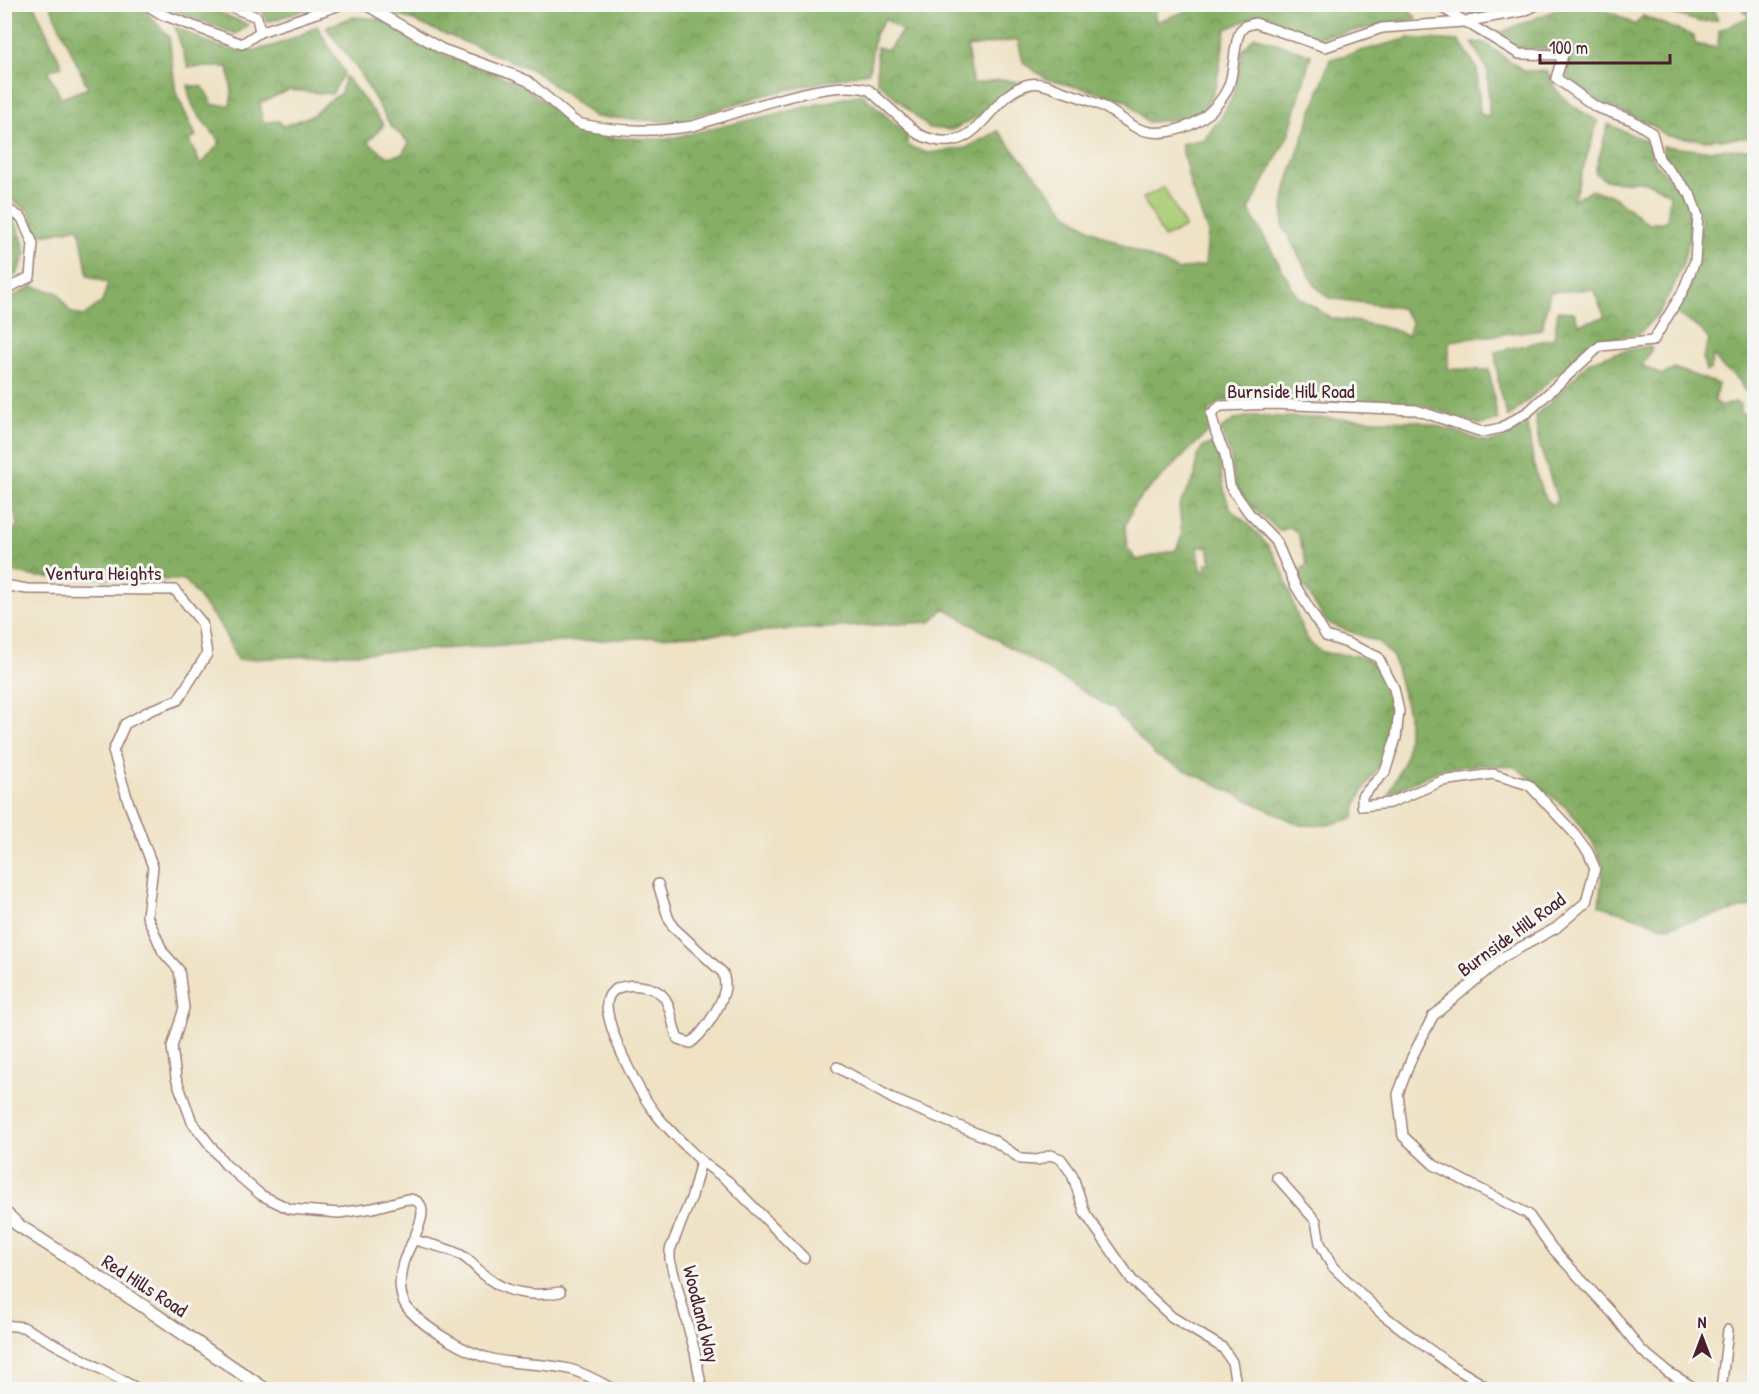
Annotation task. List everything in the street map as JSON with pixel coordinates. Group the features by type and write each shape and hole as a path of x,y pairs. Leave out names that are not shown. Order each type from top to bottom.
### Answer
{"main road":[{"name":"Red Hills Road","path":"4,1212 18,1225 266,1389"}],"street":[{"path":"145,4 161,14 242,44 260,32 343,4"},
{"path":"223,4 257,18 260,32"},
{"path":"364,4 442,49 528,81 573,120 581,124 635,131 674,129 693,126 808,92 841,86 869,90 918,134 945,140 957,140 967,135 1010,94 1019,88 1037,84 1100,105 1136,127 1162,132 1178,130 1206,117 1216,106 1229,85 1240,31 1245,26 1255,23 1324,47 1382,28 1463,22 1524,10 1539,4"},
{"name":"Burnside Hill Road","path":"1436,4 1520,54 1563,55 1556,78 1596,107 1632,120 1652,133 1659,159 1690,194 1698,216 1695,261 1683,291 1653,340 1600,346 1529,411 1501,428 1482,432 1416,410 1273,404 1220,406 1211,414 1225,454 1230,486 1249,513 1276,541 1295,585 1326,636 1378,657 1394,688 1399,711 1396,738 1385,772 1362,796 1362,806 1390,803 1442,781 1493,774 1529,785 1574,833 1588,852 1595,868 1586,902 1556,928 1503,957 1433,1016 1412,1057 1398,1094 1403,1136 1434,1165 1528,1214 1552,1248 1614,1315 1640,1349 1668,1372 1698,1389"},
{"path":"4,207 22,218 33,244 30,277 4,290"},
{"name":"Ventura Heights","path":"4,585 27,589 176,590 202,623 207,654 178,700 125,724 113,751 129,804 153,867 147,916 163,952 179,970 184,1008 172,1047 176,1078 192,1122 225,1164 261,1195 290,1209 339,1213 413,1199 421,1204 423,1211 414,1240 403,1261 401,1294 408,1310 470,1352 494,1359 572,1370 615,1389"},
{"path":"658,884 673,927 720,968 725,981 724,991 700,1034 690,1043 678,1039 662,994 655,990 634,986 620,987 612,992 607,1005 609,1019 623,1056 655,1114 701,1161 728,1181 804,1257"},
{"path":"837,1067 895,1100 993,1140 1021,1160 1038,1160 1051,1155 1061,1159 1072,1174 1085,1213 1132,1280 1172,1317 1223,1348 1232,1362 1237,1389"},
{"name":"Woodland Way","path":"701,1161 692,1196 670,1250 670,1260 695,1352 702,1389"},
{"path":"1276,1177 1316,1221 1320,1243 1332,1266 1396,1324 1452,1366 1492,1389"},
{"path":"414,1240 461,1255 502,1287 525,1294 545,1295 560,1292"},
{"path":"4,1325 23,1327 140,1389"},
{"path":"1720,1389 1728,1330"}],"green space":[{"path":"1404,4 1417,19 1320,37 1256,16 1226,29 1216,86 1201,118 1147,122 1126,100 1046,79 1023,62 1018,40 967,47 973,84 1003,80 1033,87 952,130 929,128 877,81 877,47 888,50 902,31 885,19 875,34 869,72 769,94 675,122 595,117 535,71 374,5 1157,5 1155,22 1203,5"},
{"path":"4,5 34,5 62,66 48,71 61,98 88,88 50,5 129,5 146,12 169,37 176,93 196,136 189,141 201,165 219,144 218,139 194,107 188,85 203,87 213,105 230,105 232,92 228,67 188,67 175,27 214,45 239,51 274,46 317,26 344,72 332,94 289,90 260,103 263,122 279,121 283,126 313,115 341,93 345,76 384,125 368,142 388,157 402,154 409,143 391,126 356,67 326,27 353,17 380,19 437,52 523,85 571,124 611,138 667,139 862,94 907,134 908,146 928,153 966,148 998,131 1070,216 1097,233 1178,270 1205,265 1208,233 1191,187 1181,144 1204,139 1220,119 1232,98 1242,51 1255,36 1311,55 1289,134 1249,210 1297,296 1331,318 1392,329 1407,336 1412,322 1401,308 1329,298 1315,286 1283,226 1283,206 1287,184 1330,59 1410,38 1459,41 1477,68 1480,114 1489,116 1488,72 1472,42 1485,43 1524,71 1547,71 1556,89 1567,101 1598,121 1573,201 1590,190 1611,195 1649,224 1667,221 1670,194 1649,183 1614,182 1595,172 1608,124 1650,143 1652,159 1683,194 1689,207 1690,235 1682,266 1672,290 1660,311 1639,334 1594,341 1508,418 1500,393 1495,352 1554,338 1558,311 1574,312 1579,324 1605,317 1593,289 1550,292 1542,329 1450,341 1448,369 1489,370 1498,420 1480,425 1419,404 1222,401 1209,411 1211,429 1135,503 1125,526 1127,548 1137,560 1176,550 1182,535 1179,506 1195,476 1197,455 1203,447 1211,444 1217,446 1223,487 1229,505 1235,514 1257,533 1275,557 1308,640 1323,652 1357,656 1366,660 1374,665 1386,682 1394,713 1393,734 1386,754 1358,801 1354,818 1328,825 1300,825 1156,756 1113,709 944,608 931,622 237,660 221,626 185,580 37,577 5,571 5,538 9,538 18,524 12,504 5,495 5,301 32,286 58,293 70,312 83,316 102,302 108,283 88,276 79,227 50,234 36,234 29,211 5,196","holes":["1208,546 1211,563 1206,564 1206,569 1201,570 1198,547"]},
{"path":"159,5 201,5 249,25 236,34"},
{"path":"247,5 320,5 267,22 262,10"},
{"path":"1453,5 1521,5 1474,15"},
{"path":"1568,5 1603,10 1635,25 1643,16 1694,36 1695,44 1718,48 1719,30 1750,17 1738,5 1754,5 1754,137 1704,140 1667,136 1655,127 1597,100 1567,77 1569,50 1518,48 1494,35"},
{"path":"1644,5 1722,5 1714,11 1718,20 1700,22"},
{"path":"1663,146 1698,150 1754,149 1754,394 1744,391 1739,380 1722,367 1713,355 1710,370 1706,371 1703,359 1709,340 1701,330 1676,313 1688,291 1698,262 1701,216 1664,160"},
{"path":"1164,187 1185,227 1164,238 1143,198"},
{"path":"5,212 17,225 26,254 17,274 5,281"},
{"path":"1648,346 1652,349 1642,365 1661,375 1674,368 1718,384 1714,401 1721,407 1735,402 1740,404 1740,413 1754,414 1754,906 1666,927 1599,905 1603,865 1592,841 1570,811 1516,767 1480,765 1443,768 1389,794 1406,756 1408,735 1408,713 1393,657 1378,642 1327,623 1301,582 1298,572 1307,565 1298,534 1291,527 1280,531 1253,508 1241,494 1234,479 1230,454 1221,429 1236,419 1251,416 1417,421 1488,443 1504,438 1526,419 1537,476 1551,505 1558,501 1539,444 1535,415 1554,399 1588,363 1615,353"}]}
